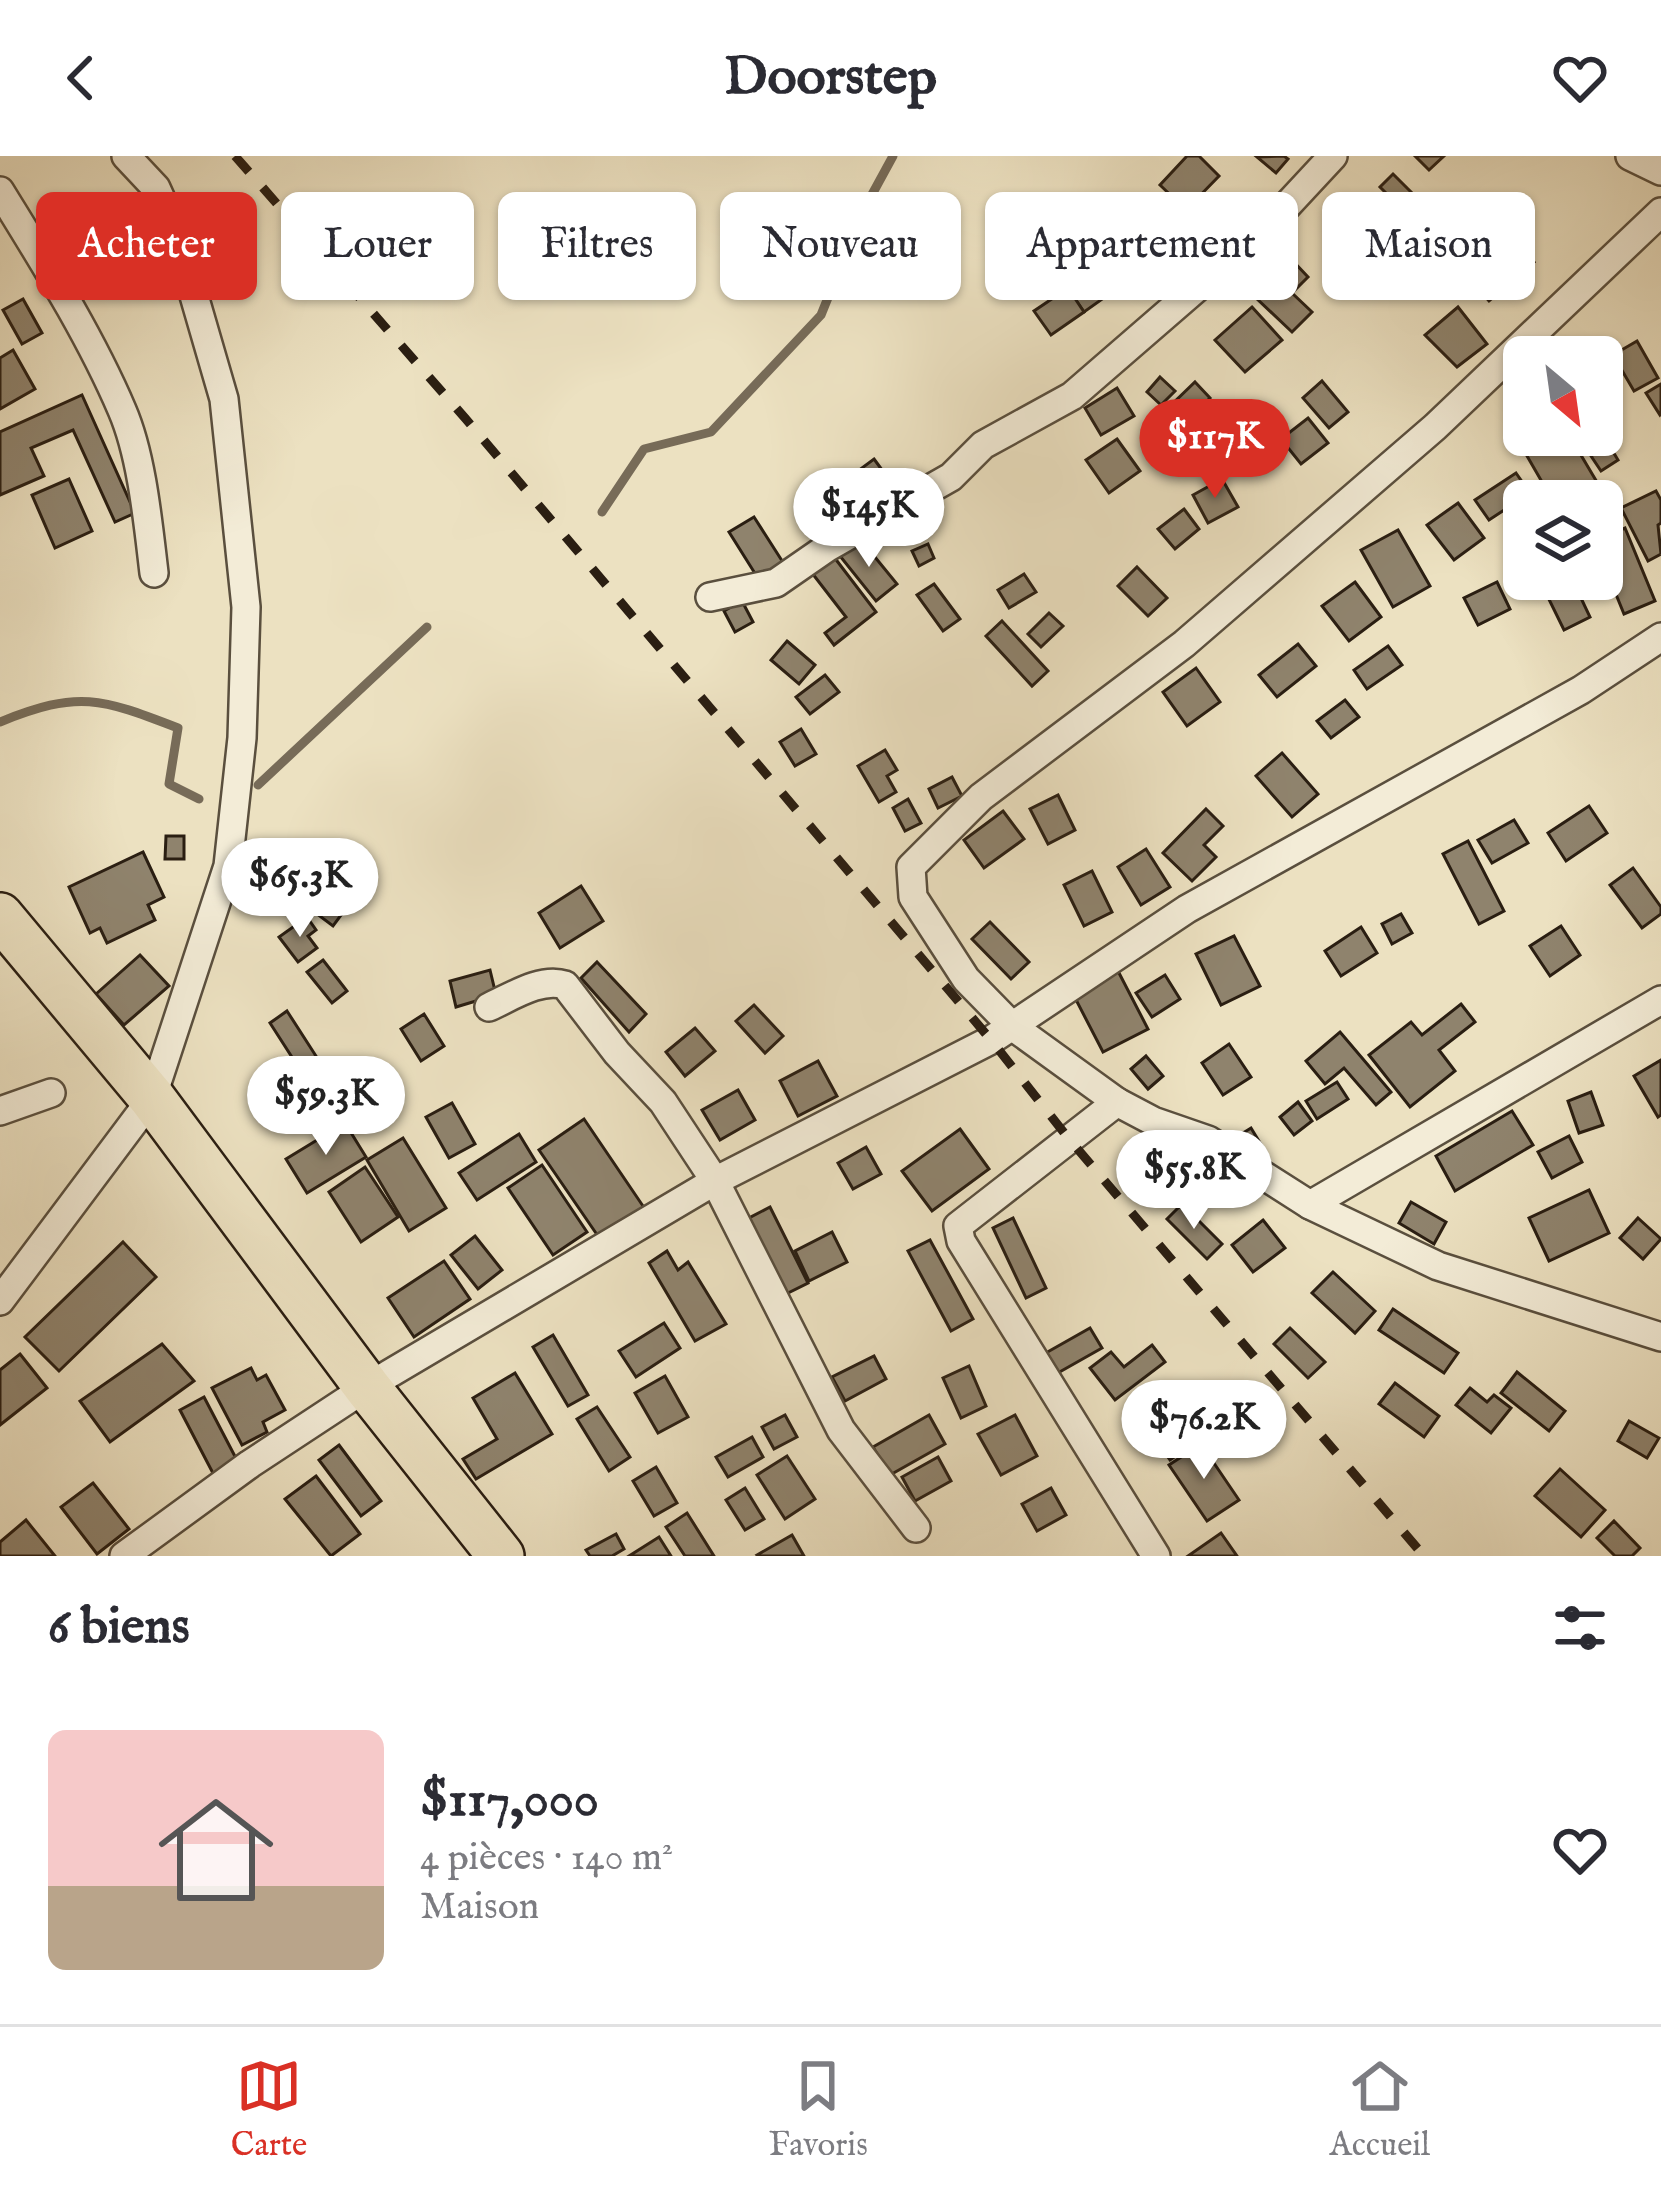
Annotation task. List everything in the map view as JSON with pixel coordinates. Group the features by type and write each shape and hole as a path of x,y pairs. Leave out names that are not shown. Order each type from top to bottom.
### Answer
{"highway":[{"path":"0,916 152,1098 367,1387 501,1556"}],"street":[{"path":"0,1300 152,1098 228,866 242,738 246,608 224,399 176,230 156,188 126,156"},
{"path":"710,597 776,584 828,547 951,477 983,445 1072,396 1267,227 1333,156"},
{"path":"1630,156 1661,171"},
{"path":"0,191 54,278 123,413 147,515 154,573"},
{"path":"1661,212 1436,427 1184,644 981,797 911,867 913,897 966,979 1012,1026 1118,1102 1153,1121 1208,1140 1310,1205 1438,1266 1661,1337"},
{"path":"124,1556 367,1387 715,1181 991,1040 1187,909 1581,690 1661,637"},
{"path":"489,1006 538,985 565,985 617,1053 663,1102 715,1181 841,1430 916,1528"},
{"path":"1310,1205 1661,1000"},
{"path":"0,1111 51,1093"},
{"path":"1118,1102 958,1226 961,1241 1156,1556"}],"building":[{"path":"1187,156 1199,156 1219,176 1203,192 1167,192 1160,185"},
{"path":"1415,156 1444,156 1429,170"},
{"path":"1257,157 1288,159 1276,173"},
{"path":"1393,174 1411,192 1385,192 1380,187"},
{"path":"1298,266 1308,277 1298,287"},
{"path":"23,299 42,333 22,344 3,310"},
{"path":"1298,299 1312,312 1292,332 1258,300"},
{"path":"1050,300 1076,300 1084,312 1051,335 1034,311"},
{"path":"1076,300 1101,300 1084,312"},
{"path":"1252,307 1282,340 1245,372 1215,340"},
{"path":"1458,307 1487,344 1457,367 1425,335"},
{"path":"1637,341 1658,378 1634,391 1623,372 1623,349"},
{"path":"13,350 35,389 0,409 0,358"},
{"path":"1160,377 1175,391 1161,405 1147,392"},
{"path":"1322,381 1348,412 1329,428 1303,398"},
{"path":"1195,382 1210,398 1182,426 1166,410"},
{"path":"1661,384 1661,414 1660,415 1646,393"},
{"path":"1117,388 1134,416 1101,435 1085,408"},
{"path":"82,395 135,513 115,522 73,430 31,448 44,476 0,495 0,432"},
{"path":"1240,406 1262,433 1237,453 1215,426"},
{"path":"1308,418 1328,443 1301,464 1281,439"},
{"path":"1117,439 1140,471 1109,493 1086,460"},
{"path":"1527,456 1581,456 1596,480 1541,480"},
{"path":"1591,456 1616,456 1618,460 1601,471"},
{"path":"874,459 896,489 865,512 843,482"},
{"path":"69,479 92,531 55,548 32,495"},
{"path":"1222,479 1238,507 1208,523 1193,495"},
{"path":"1503,482 1503,511 1489,520 1475,500"},
{"path":"1656,491 1661,500 1661,554 1648,561 1623,507"},
{"path":"1458,503 1484,538 1454,560 1427,525"},
{"path":"1184,509 1199,529 1175,549 1158,529"},
{"path":"754,517 786,567 761,583 729,532"},
{"path":"1623,529 1655,601 1624,614 1618,600 1623,600"},
{"path":"1398,530 1430,586 1393,607 1361,550"},
{"path":"861,540 897,584 876,601 840,556"},
{"path":"928,544 934,558 919,566 912,551"},
{"path":"834,557 876,612 834,645 825,633 846,617 812,573"},
{"path":"1137,567 1167,598 1148,616 1118,586"},
{"path":"1024,574 1036,592 1009,608 998,590"},
{"path":"1355,582 1381,617 1349,641 1322,606"},
{"path":"1497,582 1510,609 1478,625 1464,598"},
{"path":"934,584 960,619 943,631 917,595"},
{"path":"1549,600 1582,600 1590,617 1564,630"},
{"path":"742,601 753,622 735,632 724,611"},
{"path":"1049,613 1063,626 1041,647 1028,634"},
{"path":"1002,621 1048,671 1032,686 986,636"},
{"path":"787,641 815,665 799,684 771,660"},
{"path":"1298,644 1316,666 1277,697 1259,675"},
{"path":"1388,646 1402,665 1367,689 1354,670"},
{"path":"1196,668 1220,702 1187,726 1163,692"},
{"path":"825,675 839,692 810,714 796,697"},
{"path":"1345,700 1359,717 1331,738 1317,721"},
{"path":"801,729 816,754 795,766 780,742"},
{"path":"885,750 897,770 887,776 896,792 879,802 858,766"},
{"path":"1282,753 1318,794 1292,817 1256,776"},
{"path":"952,777 962,796 938,808 929,789"},
{"path":"1058,795 1075,830 1048,844 1030,809"},
{"path":"908,799 921,823 905,831 893,808"},
{"path":"1589,806 1607,833 1566,861 1548,833"},
{"path":"1206,809 1223,826 1204,845 1216,857 1192,881 1163,853"},
{"path":"1003,811 1024,839 984,868 964,840"},
{"path":"1514,820 1528,843 1492,863 1478,840"},
{"path":"166,836 184,836 184,859 165,859"},
{"path":"1468,841 1504,911 1479,924 1443,854"},
{"path":"1146,849 1170,887 1141,905 1118,867"},
{"path":"143,852 164,897 148,905 155,920 107,943 100,928 90,933 69,887"},
{"path":"1633,868 1661,907 1661,914 1642,928 1610,885"},
{"path":"1092,871 1112,912 1084,926 1064,885"},
{"path":"314,877 350,903 333,926 297,899"},
{"path":"581,886 603,921 560,948 539,913"},
{"path":"1401,914 1412,933 1392,944 1382,924"},
{"path":"307,917 316,930 308,936 317,948 298,962 279,937"},
{"path":"990,922 1029,962 1011,979 972,939"},
{"path":"1561,926 1580,955 1550,976 1530,946"},
{"path":"1361,927 1377,953 1341,976 1325,951"},
{"path":"1234,936 1260,986 1221,1005 1196,954"},
{"path":"140,955 169,986 124,1025 96,994"},
{"path":"323,960 347,991 332,1003 307,972"},
{"path":"597,962 646,1014 629,1032 581,978"},
{"path":"490,970 496,995 456,1007 450,981"},
{"path":"1118,971 1148,1029 1103,1052 1073,994"},
{"path":"1165,975 1180,999 1152,1017 1136,993"},
{"path":"1461,1004 1475,1022 1439,1050 1455,1071 1410,1107 1369,1055 1411,1022 1422,1035"},
{"path":"754,1005 783,1036 765,1053 736,1021"},
{"path":"287,1011 316,1056 299,1068 270,1023"},
{"path":"424,1014 444,1046 421,1061 401,1029"},
{"path":"695,1028 715,1051 685,1076 666,1052"},
{"path":"1340,1032 1391,1092 1376,1105 1344,1068 1325,1084 1306,1061"},
{"path":"1229,1044 1251,1077 1223,1095 1202,1063"},
{"path":"1146,1056 1163,1076 1148,1089 1131,1069"},
{"path":"1661,1060 1661,1115 1658,1117 1634,1076"},
{"path":"818,1061 837,1096 798,1116 780,1081"},
{"path":"1337,1082 1348,1099 1317,1119 1306,1101"},
{"path":"738,1090 755,1120 720,1140 702,1110"},
{"path":"1591,1092 1603,1125 1579,1133 1568,1101"},
{"path":"1298,1102 1312,1121 1294,1135 1280,1117"},
{"path":"452,1103 475,1144 449,1158 426,1117"},
{"path":"1512,1111 1533,1145 1455,1191 1436,1156"},
{"path":"584,1119 645,1209 600,1239 539,1150"},
{"path":"345,1123 366,1157 307,1193 286,1159"},
{"path":"1251,1128 1265,1151 1250,1161 1235,1138"},
{"path":"960,1129 989,1169 932,1211 902,1171"},
{"path":"519,1134 536,1162 477,1200 459,1173"},
{"path":"1569,1136 1582,1162 1552,1178 1538,1152"},
{"path":"403,1138 446,1208 409,1231 367,1160"},
{"path":"866,1147 881,1174 853,1189 838,1163"},
{"path":"542,1165 587,1232 553,1255 508,1188"},
{"path":"365,1167 398,1217 361,1242 329,1192"},
{"path":"1589,1190 1609,1233 1549,1261 1529,1218"},
{"path":"1411,1202 1446,1222 1434,1244 1399,1223"},
{"path":"1182,1204 1222,1244 1207,1259 1167,1219"},
{"path":"770,1207 808,1283 786,1294 749,1218"},
{"path":"1013,1218 1046,1288 1026,1298 993,1228"},
{"path":"1638,1218 1661,1239 1643,1259 1620,1238"},
{"path":"1263,1220 1285,1248 1253,1272 1232,1245"},
{"path":"832,1232 847,1262 809,1281 795,1251"},
{"path":"475,1236 502,1270 478,1289 451,1255"},
{"path":"930,1240 973,1319 951,1331 908,1251"},
{"path":"123,1242 156,1277 59,1371 25,1337"},
{"path":"667,1251 678,1270 688,1262 726,1324 695,1341 649,1263"},
{"path":"444,1261 470,1299 414,1337 388,1298"},
{"path":"1333,1272 1375,1311 1355,1333 1312,1293"},
{"path":"1393,1309 1458,1353 1444,1373 1379,1330"},
{"path":"664,1323 680,1348 636,1377 619,1351"},
{"path":"1090,1328 1102,1348 1056,1374 1044,1354"},
{"path":"1290,1328 1325,1362 1308,1378 1274,1344"},
{"path":"553,1335 588,1395 568,1406 533,1347"},
{"path":"162,1344 194,1381 110,1442 80,1401"},
{"path":"1152,1345 1165,1362 1115,1400 1090,1368 1111,1352 1124,1367"},
{"path":"20,1354 47,1388 0,1425 0,1370"},
{"path":"874,1356 886,1379 845,1401 832,1377"},
{"path":"969,1366 986,1406 961,1418 943,1378"},
{"path":"251,1368 257,1380 266,1375 285,1410 263,1422 267,1432 242,1445 212,1388"},
{"path":"1517,1372 1565,1411 1549,1431 1501,1393"},
{"path":"515,1373 552,1434 476,1479 463,1459 497,1439 473,1398"},
{"path":"665,1376 688,1417 658,1433 635,1393"},
{"path":"1395,1383 1439,1416 1424,1437 1379,1404"},
{"path":"1470,1388 1487,1402 1494,1395 1511,1408 1491,1433 1456,1405"},
{"path":"204,1397 240,1466 216,1479 180,1410"},
{"path":"1155,1406 1186,1449 1170,1460 1140,1417"},
{"path":"597,1407 630,1457 609,1471 577,1419"},
{"path":"785,1415 797,1437 774,1449 762,1427"},
{"path":"929,1415 945,1444 890,1475 873,1447"},
{"path":"1015,1415 1037,1456 1001,1475 978,1434"},
{"path":"1629,1421 1659,1438 1647,1458 1618,1441"},
{"path":"752,1437 763,1457 728,1477 716,1457"},
{"path":"1201,1444 1239,1500 1207,1521 1169,1465"},
{"path":"339,1445 381,1501 361,1516 319,1460"},
{"path":"787,1456 815,1499 785,1519 757,1475"},
{"path":"938,1457 951,1481 915,1501 902,1477"},
{"path":"656,1467 677,1503 654,1516 633,1481"},
{"path":"1560,1469 1605,1510 1581,1537 1535,1496"},
{"path":"316,1476 360,1534 331,1556 285,1499"},
{"path":"93,1483 129,1529 97,1554 61,1507"},
{"path":"745,1488 764,1519 745,1530 726,1500"},
{"path":"1051,1488 1066,1515 1037,1531 1022,1504"},
{"path":"687,1513 714,1556 685,1556 666,1527"},
{"path":"26,1520 55,1556 0,1556 0,1542"},
{"path":"1614,1521 1640,1548 1632,1556 1615,1556 1597,1538"},
{"path":"1221,1533 1237,1556 1188,1556"},
{"path":"616,1534 624,1549 612,1556 590,1556 586,1550"},
{"path":"792,1535 804,1556 757,1555"},
{"path":"659,1537 671,1556 629,1556"}],"waterway":[{"path":"602,512 644,449 711,432 821,315 863,211 893,156"},
{"path":"258,785 427,627"},
{"path":"0,722 50,705 89,702 178,728 169,784 199,799"}],"railway":[{"path":"235,156 465,418 1424,1556"}]}
